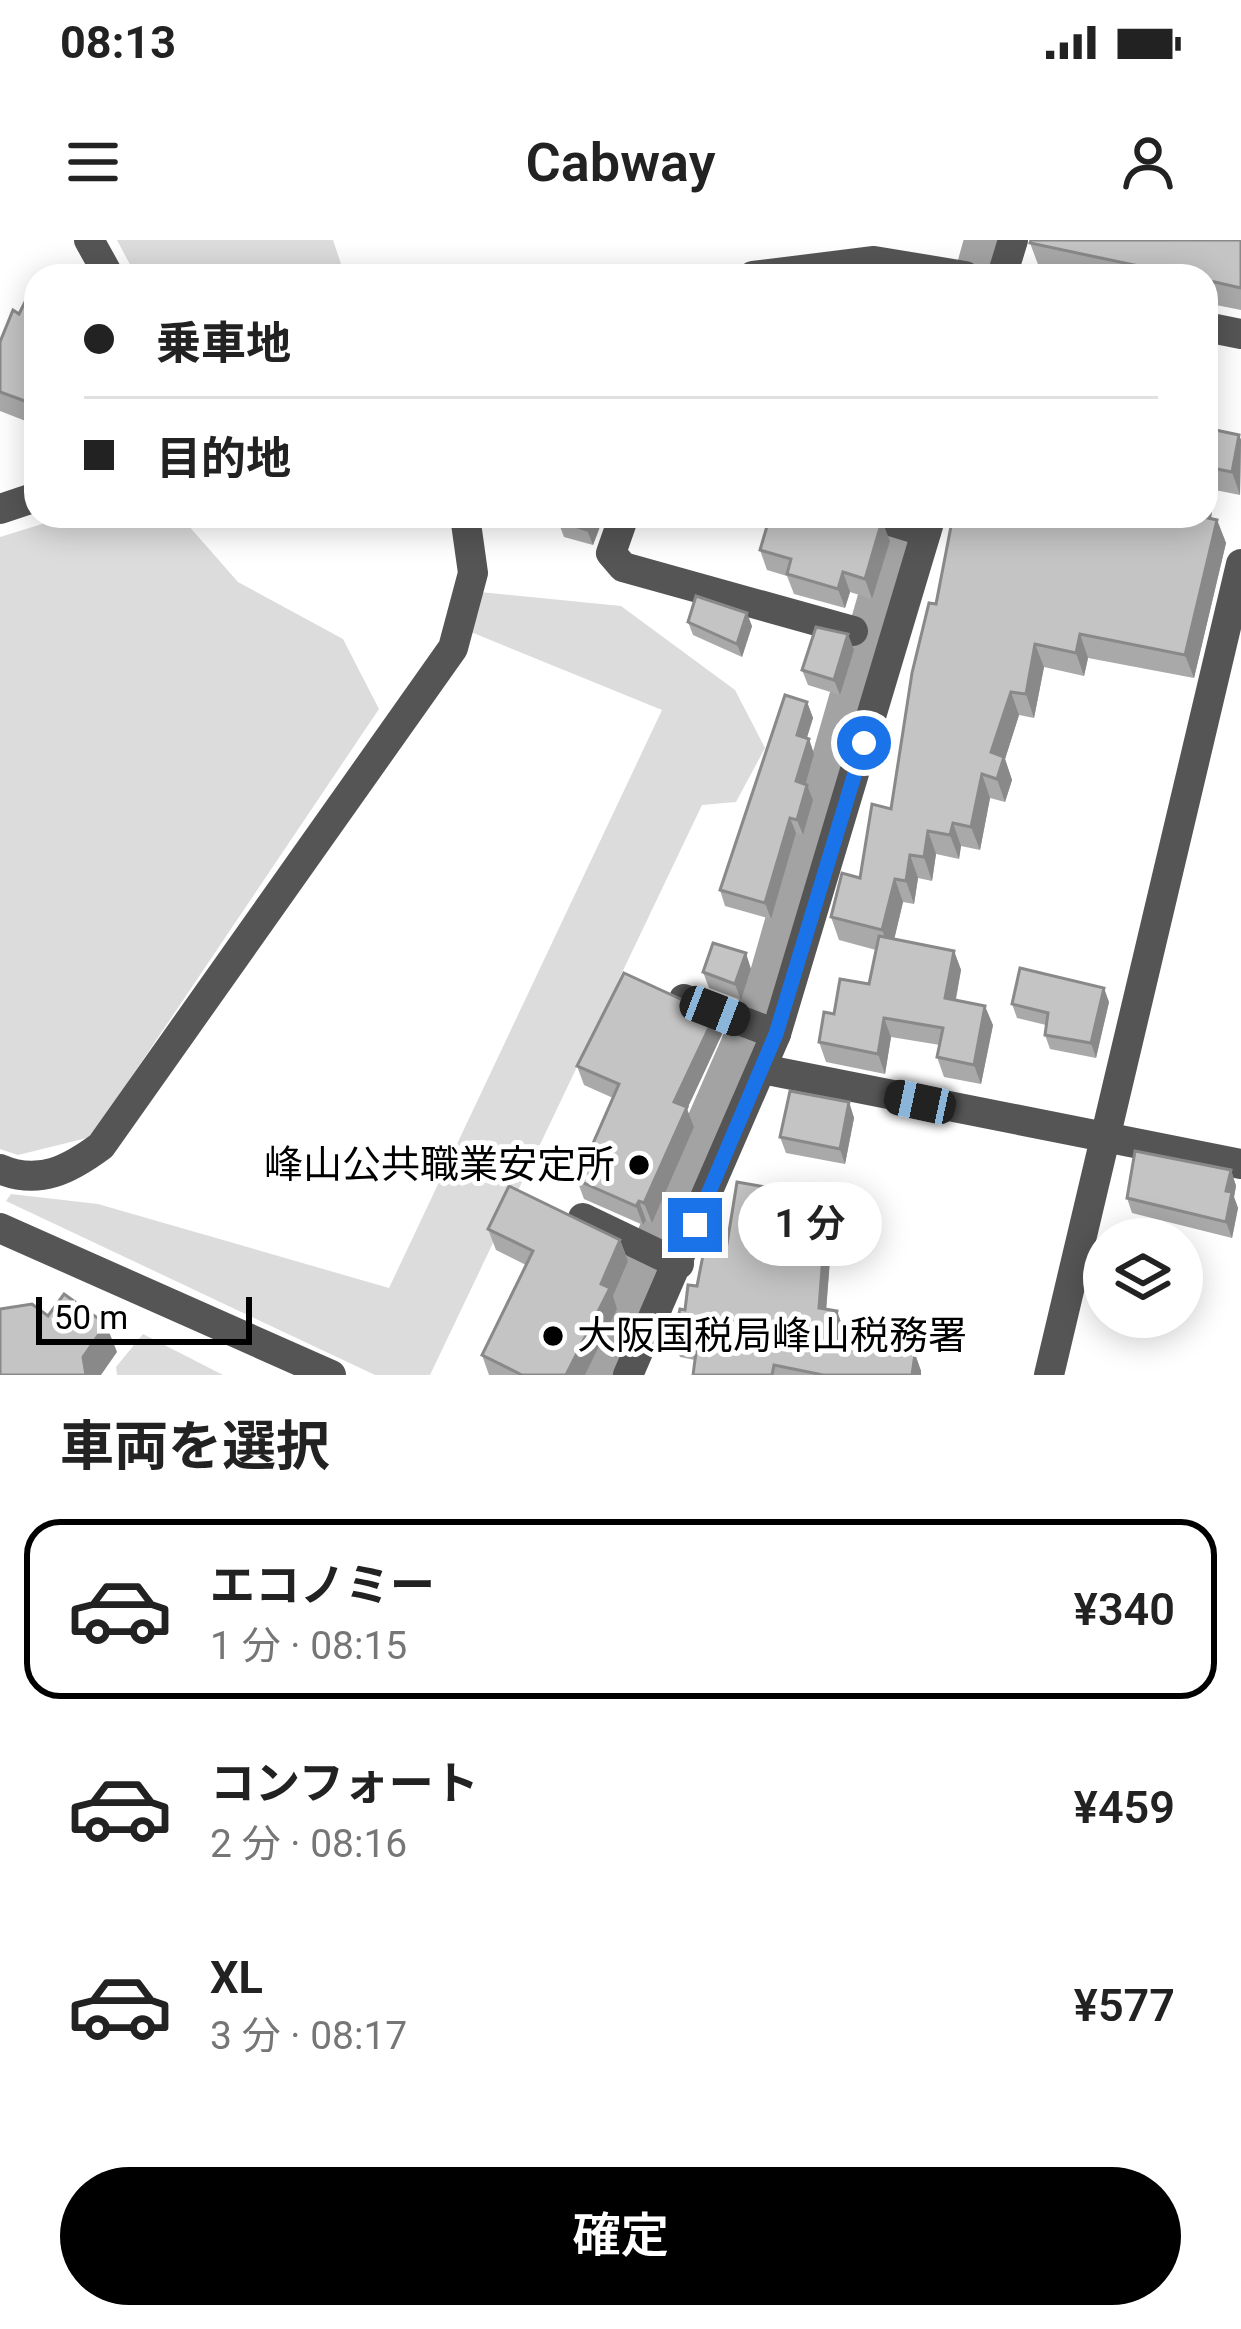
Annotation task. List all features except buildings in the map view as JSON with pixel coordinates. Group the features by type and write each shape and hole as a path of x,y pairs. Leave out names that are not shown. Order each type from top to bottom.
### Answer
{"street":[{"path":"850,264 892,264"},
{"path":"0,1169 13,1175 64,1173 101,1145 453,648 473,573 467,528"},
{"path":"620,528 611,554 623,567 853,631"},
{"path":"628,1375 776,1034 927,528"},
{"path":"1048,1375 1241,564"},
{"path":"684,999 776,1034"},
{"path":"762,1070 1241,1164"},
{"path":"583,1218 679,1264"},
{"path":"0,1228 331,1375"}],"shaded area":[{"path":"117,240 333,240 341,264 130,264"},
{"path":"29,528 191,528 238,582 343,639 379,709 91,1137 18,1155 0,1149 0,537"},
{"path":"480,592 621,606 735,690 765,748 736,802 702,805 430,1375 375,1375 6,1201 11,1194 98,1204 389,1288 662,710 466,630"},
{"path":"143,1334 223,1375 117,1375 116,1367"}],"waterway":[{"path":"983,264 990,240"},
{"path":"602,1375 772,987 904,528"}],"place":[{"name":"峰山公共職業安定所","path":"639,1165"},
{"name":"大阪国税局峰山税務署","path":"553,1336"}],"route":[{"path":"695,1225 776,1034 864,743"}]}
